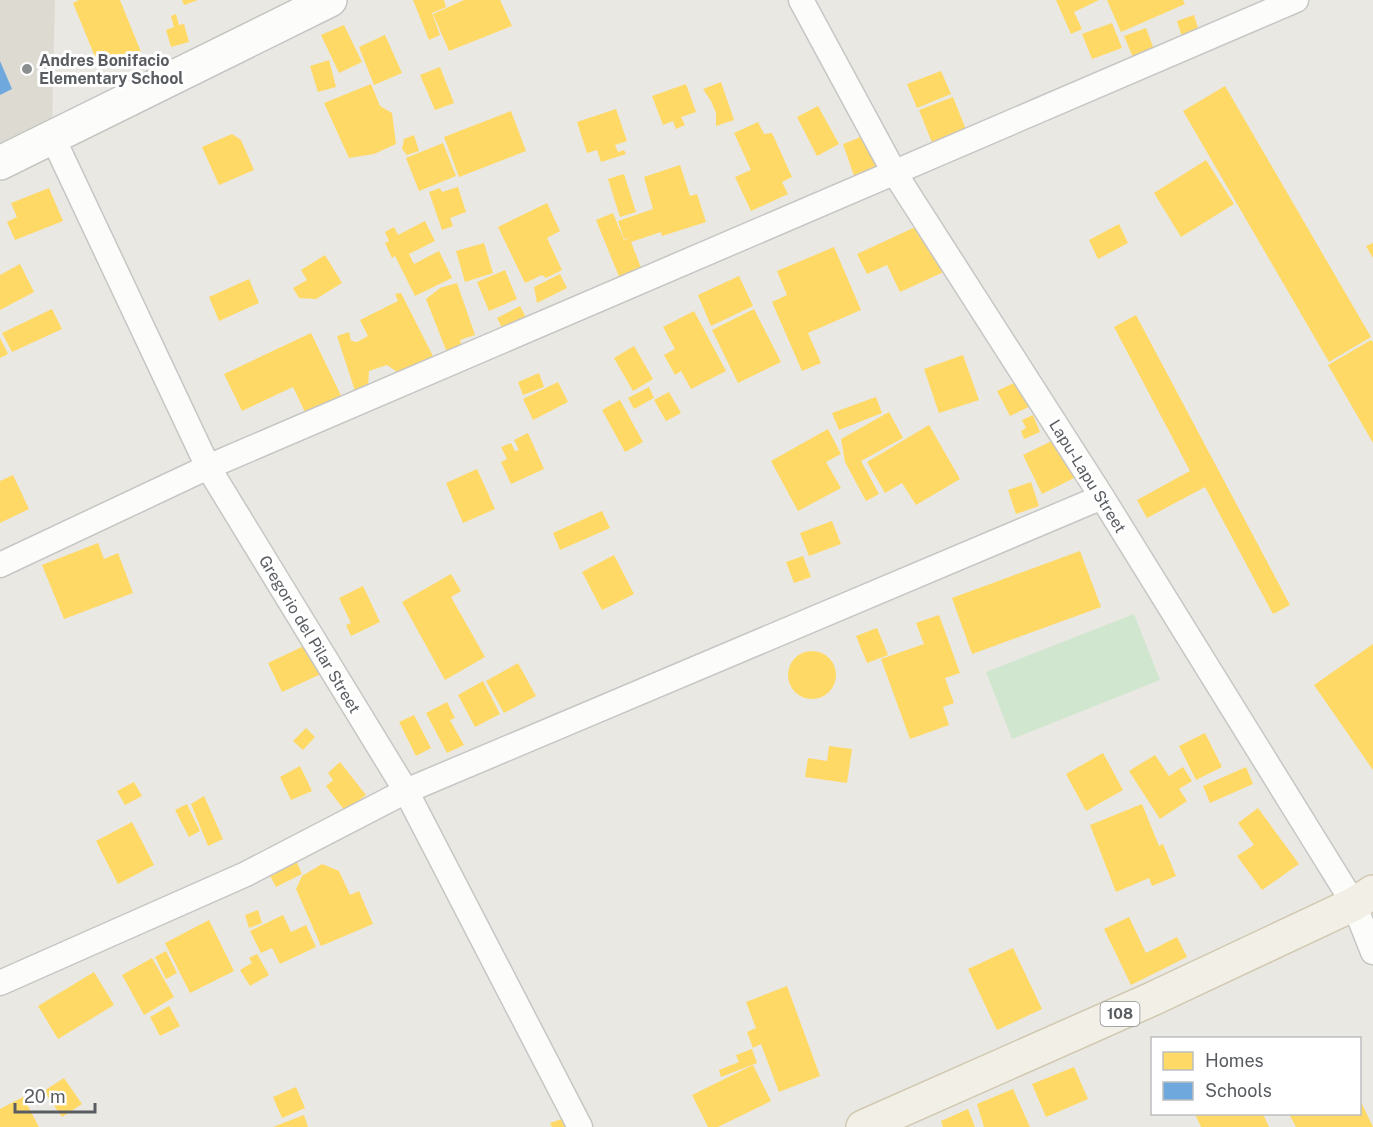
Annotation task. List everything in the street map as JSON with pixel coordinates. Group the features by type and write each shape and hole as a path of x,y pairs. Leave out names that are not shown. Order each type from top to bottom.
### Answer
{"main road":[{"name":"108","path":"863,1127 1152,999 1363,898"}],"street":[{"path":"0,163 330,0"},
{"name":"Lapu-Lapu Street","path":"801,0 894,172 1363,898 1373,952"},
{"path":"0,565 208,467 1296,0"},
{"name":"Gregorio del Pilar Street","path":"52,136 208,467 406,791 580,1127"},
{"path":"0,983 246,874 406,791 1102,497"}],"shaded area":[{"name":"Andres Bonifacio Elementary School","path":"0,0 55,0 52,128 0,154"}],"green space":[{"path":"1134,614 1160,680 1012,739 986,672"}],"building: Homes":[{"path":"79,0 120,0 141,52 100,69 73,3"},
{"path":"182,0 198,0 184,5"},
{"path":"413,0 444,0 446,7 432,13 440,35 429,40"},
{"path":"464,0 500,0 512,26 449,51 433,14"},
{"path":"1056,0 1099,0 1074,12 1082,29 1071,34"},
{"path":"1107,0 1183,0 1185,4 1121,32"},
{"path":"176,14 179,25 184,24 189,42 171,47 166,30 174,27 171,16"},
{"path":"1194,15 1200,35 1183,40 1177,21"},
{"path":"1112,23 1122,48 1092,59 1082,34"},
{"path":"344,25 362,62 339,73 321,35"},
{"path":"1146,28 1155,52 1134,60 1124,36"},
{"path":"385,35 402,73 374,85 359,47"},
{"path":"329,60 336,87 318,92 310,66"},
{"path":"440,67 454,103 435,110 420,75"},
{"path":"941,71 951,94 917,108 907,84"},
{"path":"721,82 734,120 716,126 716,113 703,89"},
{"path":"371,84 380,106 392,113 396,144 374,154 349,158 324,103"},
{"path":"686,84 696,112 681,117 685,125 676,129 673,121 663,125 652,96"},
{"path":"1225,86 1371,337 1329,362 1183,111"},
{"path":"953,97 971,142 937,155 919,110"},
{"path":"818,106 839,144 817,156 797,117"},
{"path":"616,109 627,141 615,145 618,152 624,150 626,154 601,162 597,150 587,153 577,122"},
{"path":"511,111 526,151 459,177 444,137"},
{"path":"879,119 885,130 879,134 893,157 874,169 854,176 843,144 870,131 868,126"},
{"path":"758,122 764,134 772,133 792,177 782,182 788,194 751,211 735,177 751,170 734,133"},
{"path":"232,134 241,140 254,170 219,185 202,147"},
{"path":"414,135 419,151 407,155 402,149 404,139"},
{"path":"443,143 456,176 419,191 406,158"},
{"path":"1206,160 1234,204 1181,237 1154,193"},
{"path":"680,165 690,196 697,194 706,222 662,236 661,232 631,242 642,270 620,279 596,220 613,213 624,240 631,237 624,239 618,221 653,209 644,177"},
{"path":"624,174 636,212 620,217 608,179"},
{"path":"458,187 466,212 450,218 453,226 442,230 429,192 440,188 442,192"},
{"path":"49,188 63,221 15,240 7,222 17,217 11,203"},
{"path":"547,203 560,231 547,238 562,270 546,278 542,275 525,283 498,227"},
{"path":"425,221 435,241 409,254 414,264 439,251 452,278 415,296 395,256 392,258 385,243 389,241 385,232 394,227 398,235"},
{"path":"924,223 946,271 900,292 887,265 867,274 857,254"},
{"path":"1119,224 1128,243 1098,259 1089,240"},
{"path":"484,243 493,273 465,282 456,251"},
{"path":"1373,243 1373,258 1366,246"},
{"path":"834,247 861,310 808,333 821,363 802,371 772,302 787,295 777,271"},
{"path":"325,255 342,283 316,299 299,298 293,288 307,280 301,270"},
{"path":"20,264 34,292 0,310 0,275"},
{"path":"505,270 517,299 489,311 477,282"},
{"path":"560,274 567,288 537,303 534,287"},
{"path":"739,276 753,306 711,326 698,295"},
{"path":"249,279 259,303 219,321 209,297"},
{"path":"457,283 475,335 460,340 463,349 446,350 426,299 440,288"},
{"path":"401,293 437,364 408,379 387,365 369,371 368,387 357,397 337,336 349,332 351,341 357,342 368,336 360,320 398,301 395,294"},
{"path":"520,306 531,327 508,339 497,318"},
{"path":"52,309 62,329 12,352 2,333"},
{"path":"754,309 781,362 738,383 712,330"},
{"path":"694,311 726,371 691,389 681,371 675,375 664,355 675,349 663,327"},
{"path":"1136,315 1290,605 1273,614 1205,487 1147,518 1137,500 1190,471 1114,327"},
{"path":"311,333 347,408 311,425 293,387 242,411 224,374"},
{"path":"0,338 8,354 0,358"},
{"path":"1371,340 1373,342 1373,443 1328,365"},
{"path":"634,346 653,379 633,391 614,358"},
{"path":"963,355 979,400 939,413 924,369"},
{"path":"539,373 544,387 523,395 518,382"},
{"path":"1022,379 1035,404 1010,416 997,391"},
{"path":"558,382 568,402 533,420 523,399"},
{"path":"649,387 654,398 634,409 628,398"},
{"path":"669,392 681,413 666,421 654,400"},
{"path":"876,397 882,413 839,430 832,413"},
{"path":"620,400 643,442 625,452 602,410"},
{"path":"889,412 903,438 861,461 879,494 866,501 845,462 841,439"},
{"path":"1033,415 1040,432 1024,439 1021,431 1026,428 1022,420"},
{"path":"929,425 960,479 916,505 902,483 885,493 867,462"},
{"path":"828,429 841,454 826,462 841,488 798,511 771,461"},
{"path":"528,433 544,469 511,484 501,462 507,459 501,447 511,443 515,451 519,450 514,440"},
{"path":"1058,438 1076,477 1042,494 1023,455"},
{"path":"477,469 495,509 463,523 446,483"},
{"path":"13,475 29,509 0,523 0,481"},
{"path":"1031,482 1039,506 1016,514 1008,490"},
{"path":"602,511 610,528 560,550 553,533"},
{"path":"832,521 841,544 809,556 800,533"},
{"path":"98,543 104,559 118,553 133,593 64,619 42,565"},
{"path":"1080,551 1101,607 972,654 952,598"},
{"path":"614,555 634,594 602,610 582,572"},
{"path":"803,556 811,577 794,583 786,562"},
{"path":"451,574 461,591 451,597 485,657 445,680 402,602"},
{"path":"363,586 380,622 351,636 346,625 351,623 339,598"},
{"path":"939,615 960,673 945,678 954,703 943,707 949,725 910,739 881,659 924,644 916,623"},
{"path":"877,628 888,655 867,663 856,636"},
{"path":"1373,644 1373,770 1314,685"},
{"path":"306,645 321,674 282,692 268,663"},
{"path":"812,651 829,658 836,675 829,692 812,699 795,692 788,675 795,658"},
{"path":"518,663 536,696 504,713 486,681"},
{"path":"483,681 500,714 475,727 458,695"},
{"path":"447,702 455,718 450,720 464,745 447,753 426,713"},
{"path":"414,715 431,748 416,756 399,722"},
{"path":"306,728 315,737 303,750 293,741"},
{"path":"1205,733 1222,767 1196,780 1179,746"},
{"path":"829,746 852,749 847,783 805,777 808,758 827,761"},
{"path":"1103,753 1123,790 1086,811 1066,774"},
{"path":"1155,755 1169,776 1183,767 1192,781 1179,789 1187,801 1160,819 1129,771"},
{"path":"340,762 366,795 345,811 326,786 333,780 328,773"},
{"path":"300,766 312,791 291,800 280,777"},
{"path":"1246,767 1253,784 1210,803 1203,786"},
{"path":"134,782 142,796 125,805 117,791"},
{"path":"204,796 223,839 208,846 191,804"},
{"path":"187,804 200,831 189,837 175,810"},
{"path":"1142,804 1159,846 1163,844 1176,876 1152,886 1149,878 1116,892 1090,825"},
{"path":"1258,808 1299,864 1262,890 1237,856 1254,845 1238,823"},
{"path":"132,822 154,865 118,884 96,841"},
{"path":"294,856 302,874 276,887 267,870"},
{"path":"322,864 339,871 350,895 359,891 373,924 321,946 296,889 302,876"},
{"path":"258,910 262,923 249,928 245,915"},
{"path":"283,915 291,932 306,925 316,947 280,964 272,948 261,953 250,931"},
{"path":"1129,917 1146,953 1177,937 1187,957 1131,985 1104,929"},
{"path":"209,920 234,971 190,993 165,943"},
{"path":"1013,948 1042,1009 997,1030 968,969"},
{"path":"166,951 177,973 166,979 155,957"},
{"path":"257,954 269,975 250,986 240,970 252,963 249,958"},
{"path":"152,958 174,997 144,1015 122,975"},
{"path":"94,972 114,1005 58,1039 38,1006"},
{"path":"787,986 820,1076 779,1092 761,1044 753,1048 747,1032 756,1028 746,1002"},
{"path":"169,1006 180,1026 160,1036 150,1017"},
{"path":"752,1049 757,1063 721,1077 719,1070 739,1062 736,1055"},
{"path":"753,1065 771,1101 718,1127 708,1127 692,1095"},
{"path":"1074,1067 1088,1099 1046,1117 1032,1084"},
{"path":"64,1078 82,1104 62,1117 44,1091"},
{"path":"296,1087 305,1108 282,1118 273,1097"},
{"path":"1013,1089 1030,1127 984,1127 977,1104"},
{"path":"23,1097 39,1127 0,1127 0,1109"},
{"path":"1361,1102 1373,1127 1296,1127 1290,1115 1361,1115"},
{"path":"968,1109 975,1127 943,1127 941,1121"},
{"path":"304,1115 308,1127 273,1127"},
{"path":"1195,1115 1263,1115 1269,1127 1201,1127"},
{"path":"571,1116 575,1127 552,1127 550,1123"}],"building: Schools":[{"path":"0,61 12,89 0,95"}],"place":[{"name":"Andres Bonifacio Elementary School","path":"27,69"}]}
